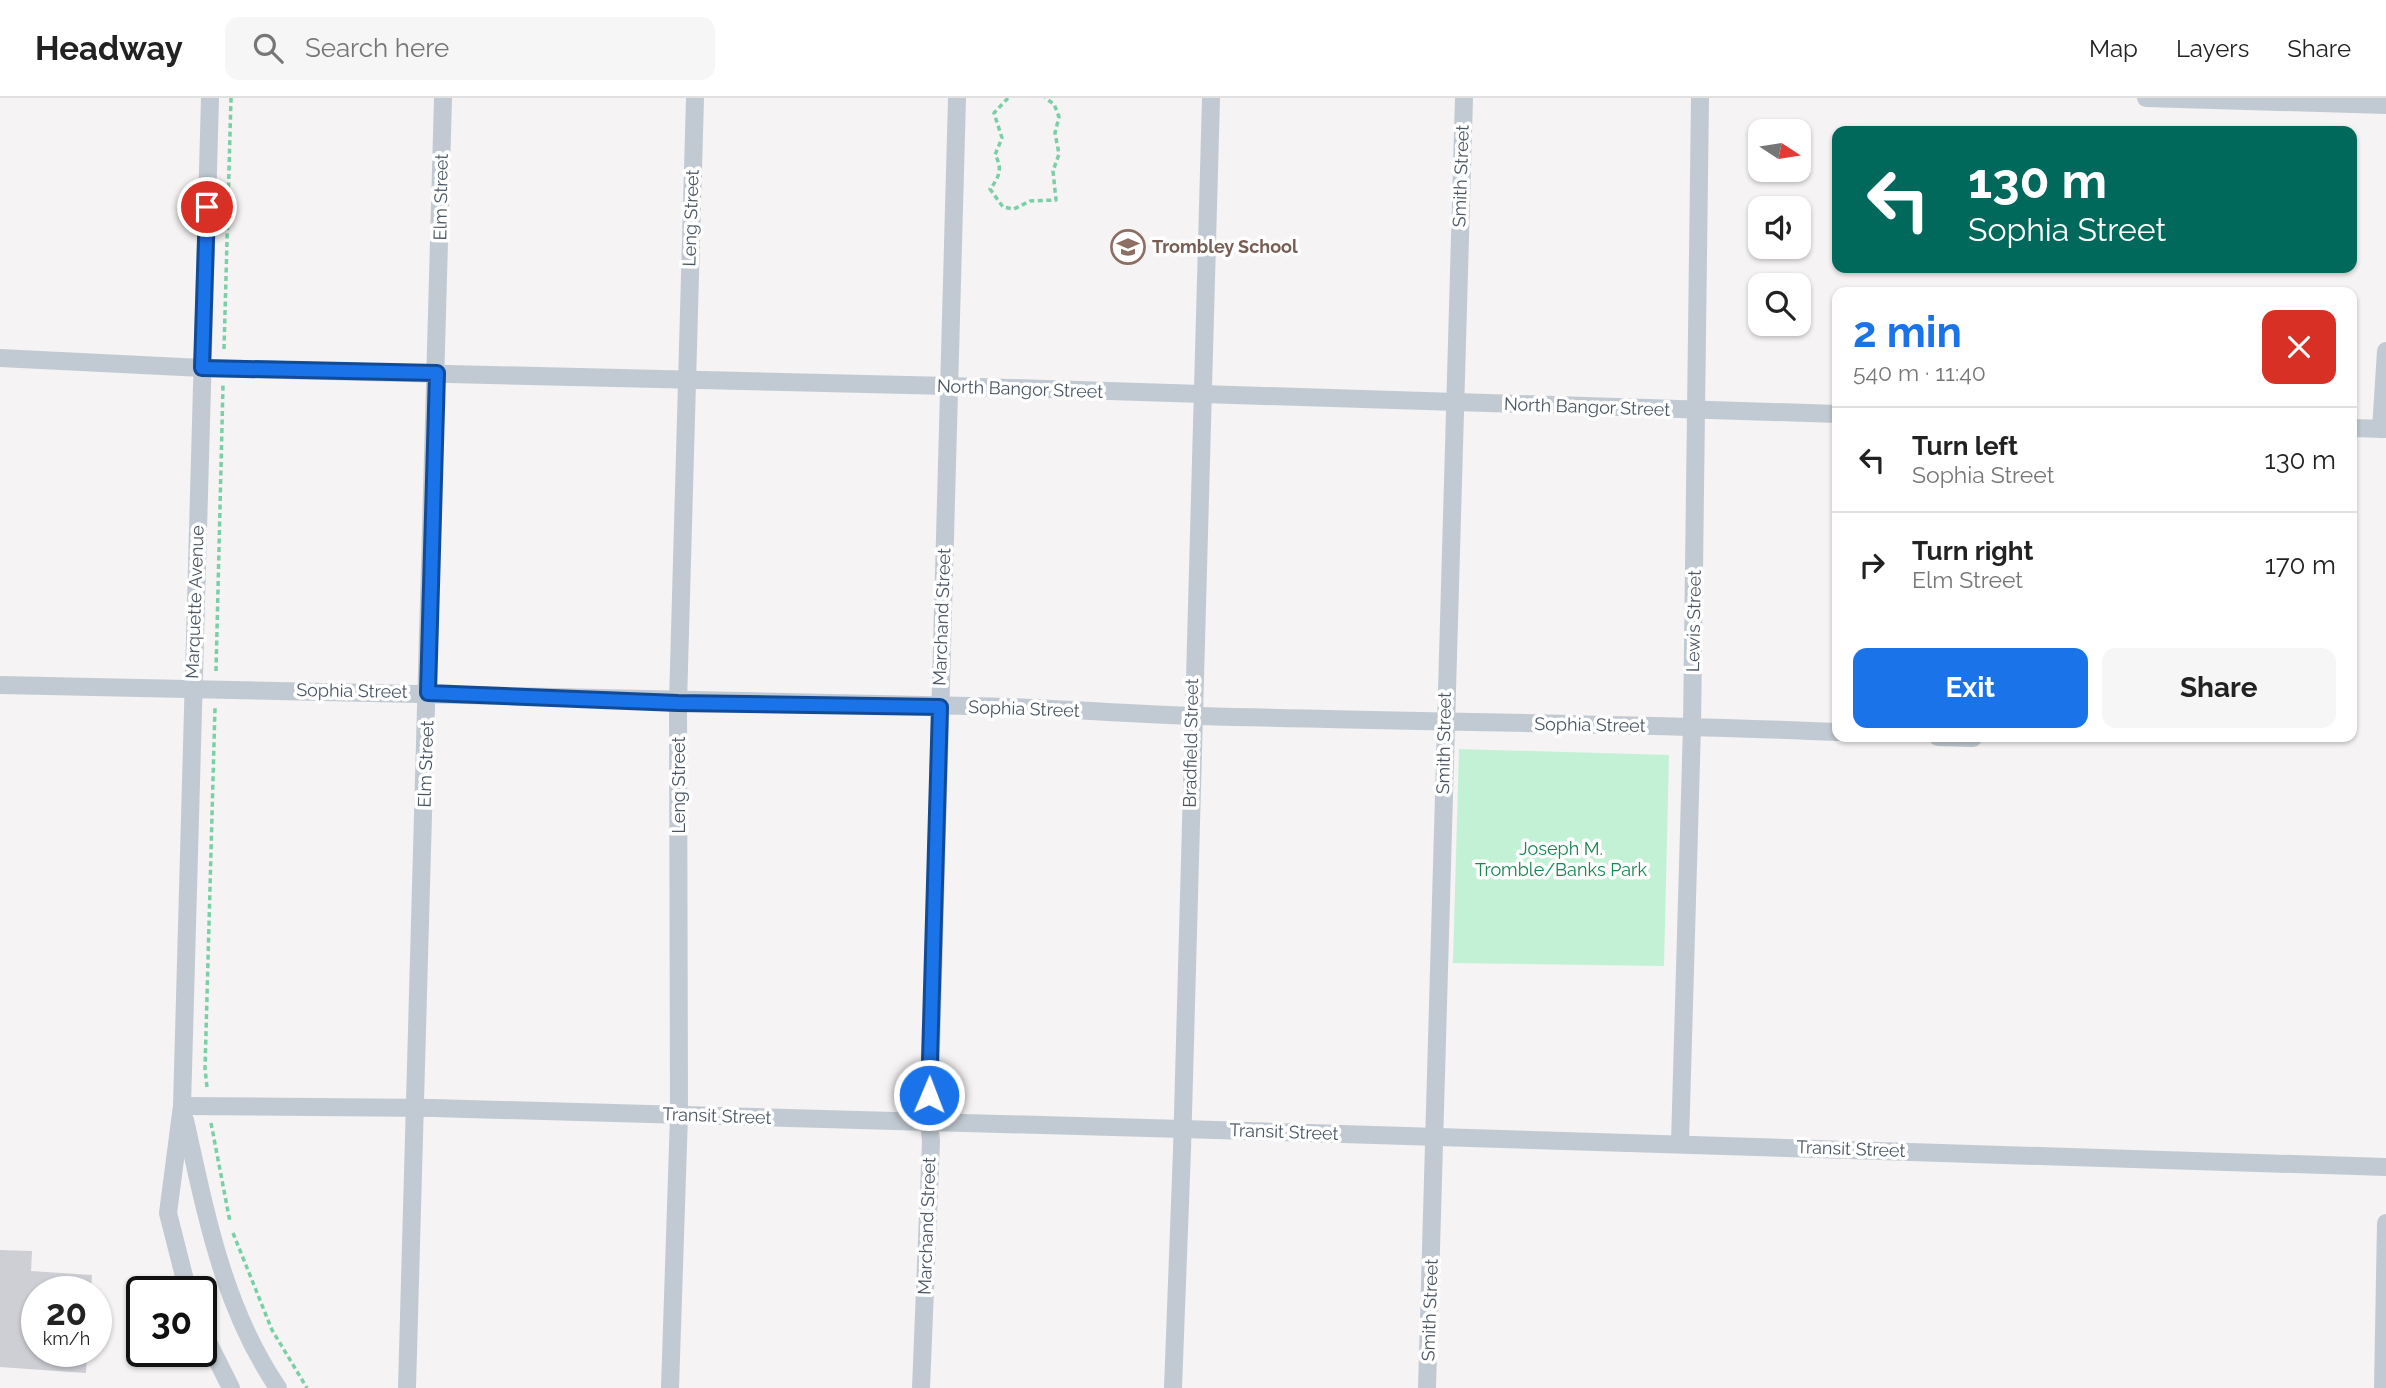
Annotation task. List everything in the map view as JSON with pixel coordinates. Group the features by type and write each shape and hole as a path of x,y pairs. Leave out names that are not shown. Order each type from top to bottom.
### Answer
{"street":[{"name":"Marquette Avenue","path":"184,1276 168,1213 182,1106 210,98"},
{"name":"Elm Street","path":"407,1388 443,98"},
{"name":"Leng Street","path":"670,1388 679,1115 678,703 695,98"},
{"name":"Marchand Street","path":"921,1388 931,1141 929,1123 957,98"},
{"name":"Bradfield Street","path":"1173,1388 1183,1129 1192,716 1211,98"},
{"name":"Smith Street","path":"1427,1388 1464,98"},
{"name":"Lewis Street","path":"1679,1143 1692,726 1700,98"},
{"path":"2146,98 2386,105"},
{"path":"2357,428 2384,429 2386,351"},
{"name":"North Bangor Street","path":"0,358 202,368 949,386 1832,414"},
{"name":"Sophia Street","path":"0,685 428,693 678,703 940,707 1832,732"},
{"name":"Marquette Avenue","path":"182,1106 218,1264 244,1329 275,1387"},
{"name":"Transit Street","path":"182,1106 415,1108 679,1115 1679,1143 2386,1167"},
{"path":"2383,1388 2386,1223"},
{"path":"217,1361 230,1388"}],"path":[{"path":"231,98 205,1069 231,1229 272,1330 307,1388"},
{"path":"1008,98 993,113 1002,138 995,155 999,162 999,178 990,188 1003,207 1014,209 1030,201 1056,200 1053,171 1059,154 1055,133 1059,117 1054,104 1045,98"}],"green space":[{"name":"Joseph M. Tromble/Banks Park","path":"1459,749 1669,755 1664,966 1453,963"}],"building":[{"path":"0,1250 32,1251 31,1271 92,1275 21,1276 21,1367 86,1367 86,1373 0,1367"}],"place":[{"name":"Trombley School","path":"1128,247"}],"route":[{"path":"207,207 202,368 437,373 428,693 678,703 940,707 929,1095"}]}
